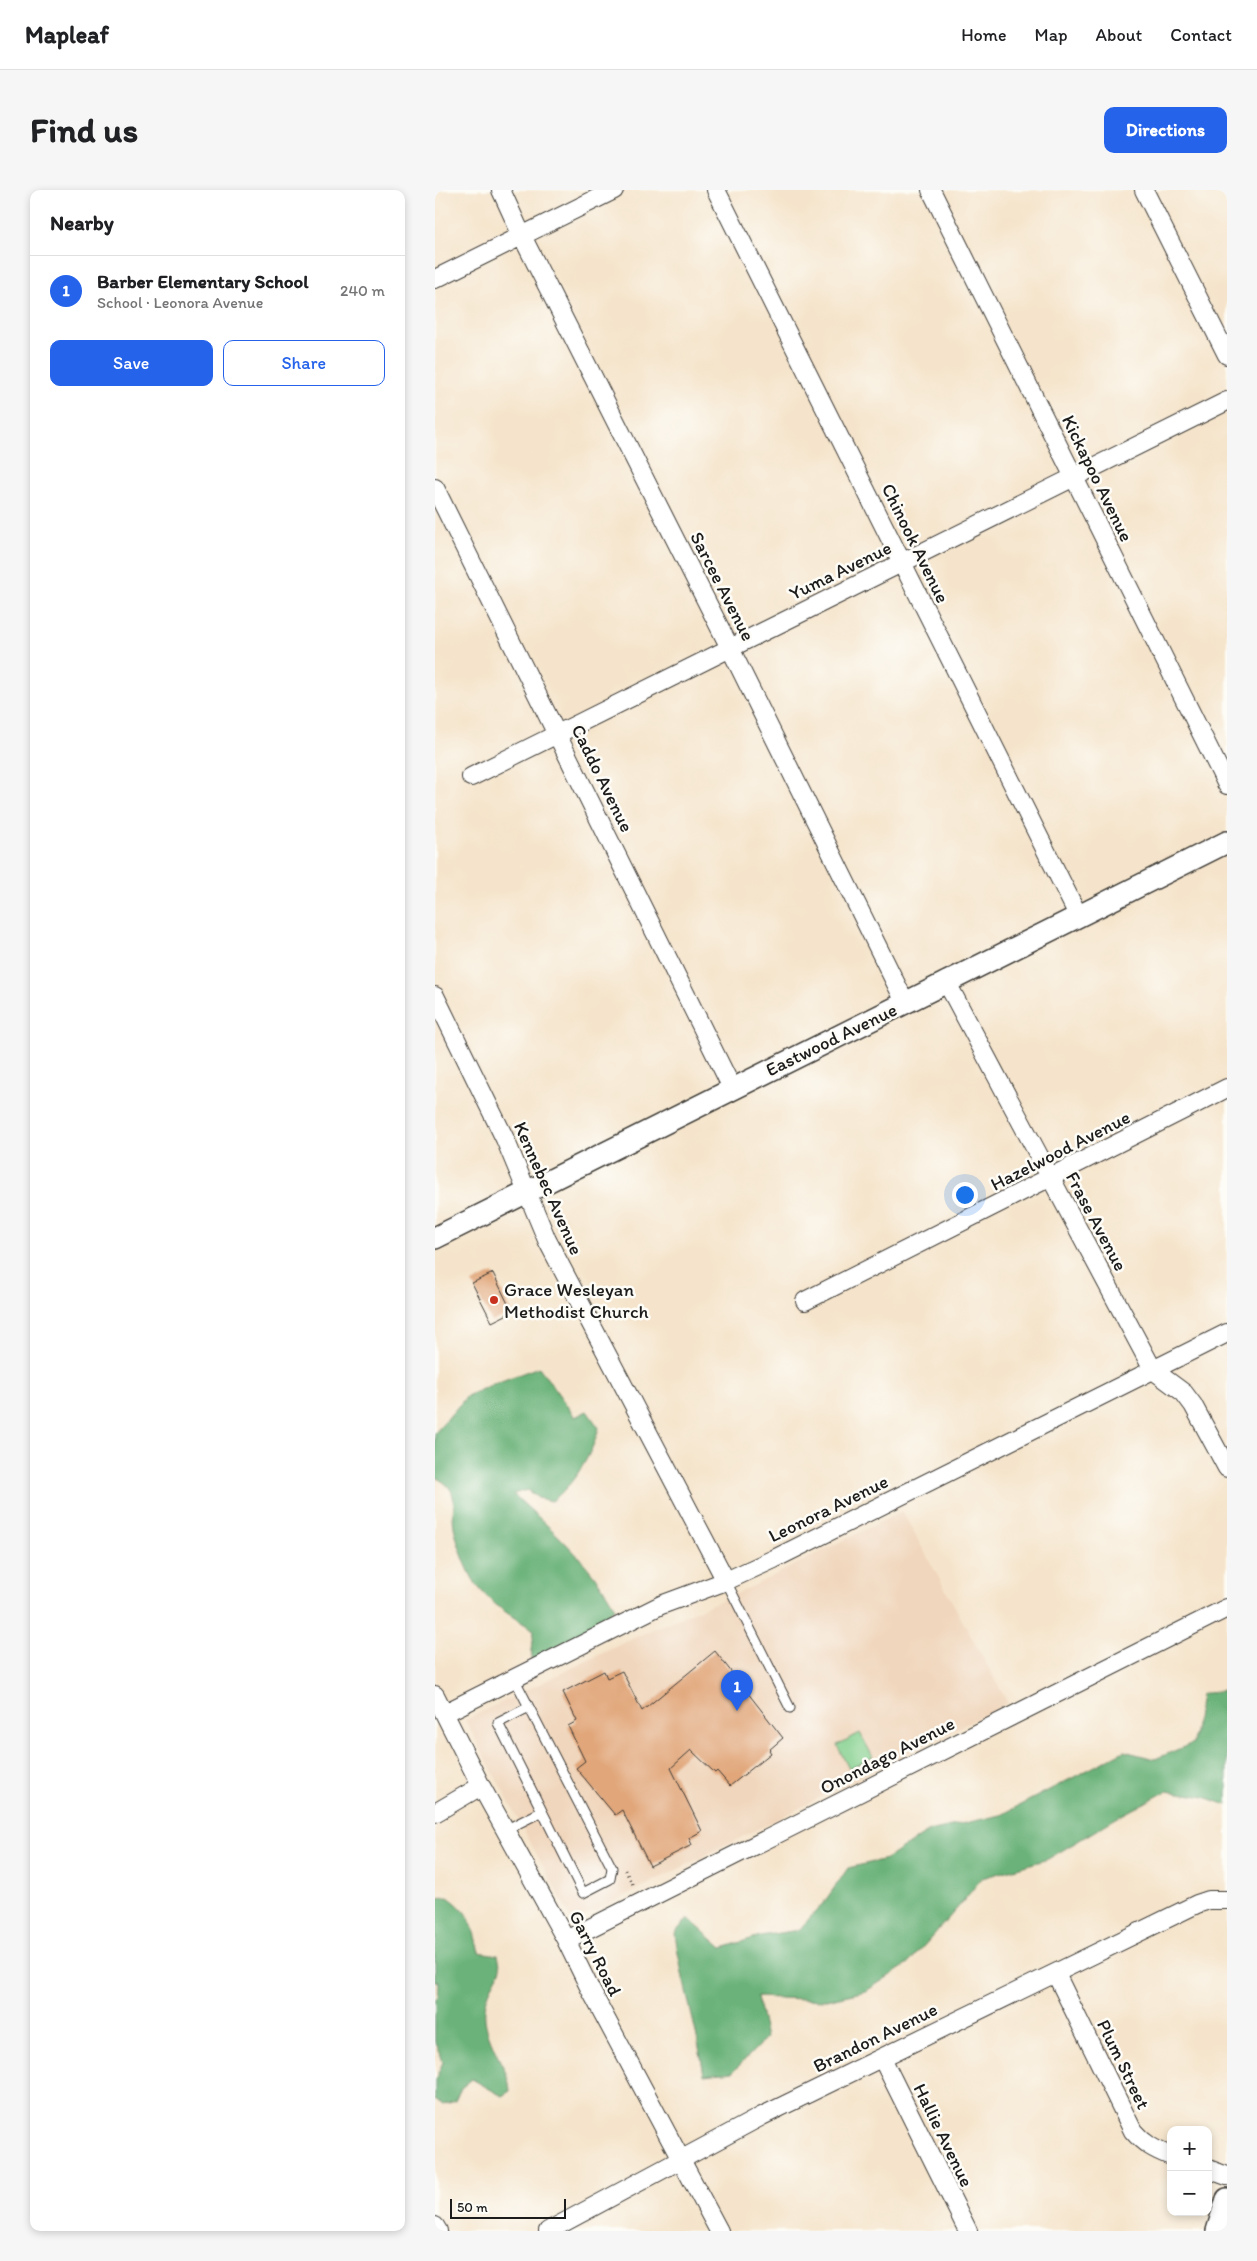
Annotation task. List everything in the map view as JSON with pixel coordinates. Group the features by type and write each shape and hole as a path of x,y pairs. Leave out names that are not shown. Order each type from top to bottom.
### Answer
{"street":[{"name":"Sarcee Avenue","path":"501,190 522,236 730,648 905,1002"},
{"path":"435,279 614,190"},
{"name":"Chinook Avenue","path":"716,190 1078,915"},
{"name":"Kickapoo Avenue","path":"931,190 1227,785"},
{"path":"1144,190 1227,355"},
{"name":"Yuma Avenue","path":"471,777 1227,401"},
{"name":"Caddo Avenue","path":"435,488 733,1088"},
{"name":"Eastwood Avenue","path":"435,1238 1227,842"},
{"name":"Frase Avenue","path":"946,981 1153,1370 1184,1393 1193,1405 1227,1468"},
{"name":"Kennebec Avenue","path":"435,996 505,1139 547,1240 726,1580"},
{"name":"Hazelwood Avenue","path":"805,1302 1051,1179 1227,1088"},
{"name":"Leonora Avenue","path":"445,1713 661,1605 726,1580 773,1559 1227,1333"},
{"name":"Onondago Avenue","path":"566,1940 1227,1608"},
{"name":"Garry Road","path":"435,1695 481,1786 566,1940 719,2231"},
{"path":"435,1813 481,1786"},
{"name":"Brandon Avenue","path":"548,2231 762,2116 1057,1974 1197,1904 1209,1900 1227,1900"},
{"name":"Plum Street","path":"1057,1974 1133,2131 1152,2148 1167,2154"},
{"name":"Hallie Avenue","path":"882,2058 968,2231"},
{"path":"1212,2170 1227,2176"},
{"path":"1217,2231 1227,2199"},
{"path":"435,2226 438,2231"}],"lane":[{"path":"726,1580 790,1708"},
{"path":"514,1678 529,1707 612,1868 610,1879 583,1894 498,1723 529,1707"},
{"path":"505,1830 541,1812"}],"path":[{"path":"630,1880 634,1888"}],"shaded area":[{"path":"902,1511 1008,1703 573,1922 465,1720 648,1631 741,1592"}],"green space":[{"path":"539,1367 575,1417 587,1411 599,1428 592,1448 575,1478 552,1501 538,1498 527,1490 513,1494 569,1546 594,1575 615,1608 593,1629 531,1660 534,1630 488,1598 472,1578 466,1564 454,1527 452,1493 444,1482 435,1477 435,1433 467,1396"},
{"path":"1227,1690 1227,1805 1205,1797 1167,1791 1118,1817 1048,1859 982,1878 908,1964 866,1991 826,2000 757,1997 766,2038 733,2072 704,2075 675,1933 688,1918 722,1948 760,1936 799,1930 825,1901 848,1868 886,1859 929,1831 1001,1815 1124,1751 1155,1759 1193,1743 1201,1694"},
{"path":"860,1733 873,1757 849,1769 837,1745"},
{"path":"448,1897 467,1915 479,1952 498,1955 501,1969 488,1994 485,2015 489,2036 507,2076 510,2091 502,2096 472,2079 461,2088 455,2101 443,2105 435,2099 435,2080 443,2062 435,2042 435,1999 438,1997 439,1982 435,1981 435,1898"}],"building":[{"path":"493,1273 512,1312 492,1322 472,1283"},
{"path":"715,1651 783,1738 769,1750 771,1753 730,1786 717,1771 715,1773 691,1750 671,1768 702,1831 689,1838 692,1845 650,1866 622,1810 615,1815 576,1768 585,1761 568,1726 577,1721 563,1692 604,1671 607,1678 622,1671 642,1711"}],"place":[{"name":"Grace Wesleyan Methodist Church","path":"494,1300"},
{"name":"Barber Elementary School","path":"737,1711"}]}
